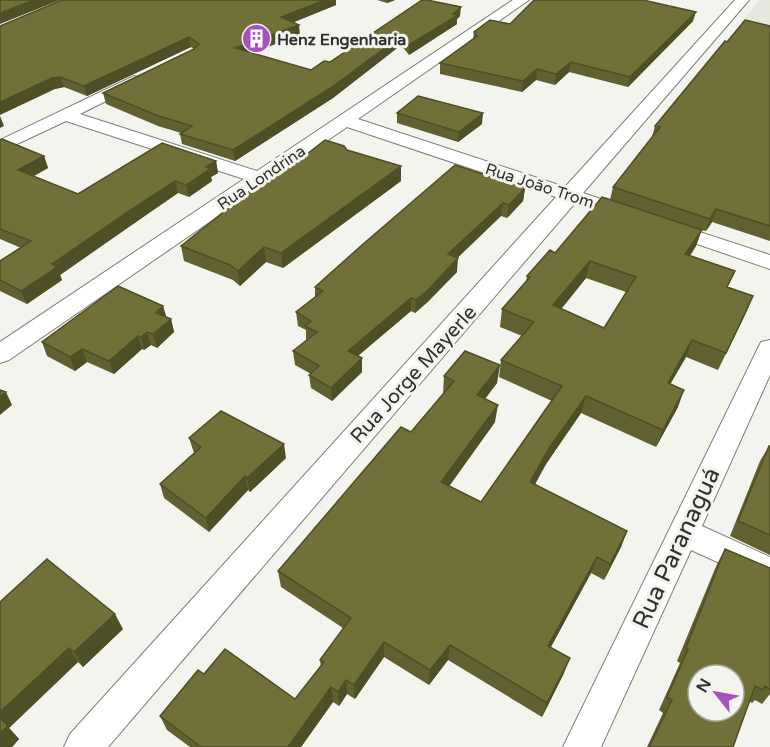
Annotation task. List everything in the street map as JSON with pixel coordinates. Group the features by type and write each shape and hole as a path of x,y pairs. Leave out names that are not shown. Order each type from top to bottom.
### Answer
{"street":[{"name":"Rua Jorge Mayerle","path":"83,747 742,0"},
{"name":"Rua Londrina","path":"0,354 515,2"},
{"path":"0,147 148,74"},
{"path":"65,115 259,178"},
{"name":"Rua João Trom","path":"344,120 770,262"},
{"name":"Rua Paranaguá","path":"582,747 683,532 762,385 770,348"},
{"path":"683,532 770,572"}],"shaded area":[{"path":"760,0 770,0 770,28 741,22"}],"building":[{"path":"0,0 34,0 0,13"},
{"path":"62,0 325,0 281,17 299,25 235,48 311,70 324,61 330,62 422,0 461,7 453,14 458,15 409,45 401,36 332,87 233,150 180,134 192,126 156,115 103,93 194,49 199,44 189,37 84,86 60,77 52,78 0,102 0,26"},
{"path":"534,0 643,0 696,12 630,77 571,62 556,74 537,69 523,81 440,63 477,36 474,32 490,20 510,24"},
{"path":"745,20 770,26 770,226 716,209 710,219 613,187 660,127 655,126"},
{"path":"418,96 483,113 459,132 397,113"},
{"path":"0,140 44,156 18,170 78,194 162,143 216,161 206,167 210,169 186,185 175,181 129,211 52,264 57,267 21,291 0,280 0,261 31,241 0,229"},
{"path":"325,140 344,146 347,150 401,166 281,253 264,247 238,271 230,265 181,246 286,162 294,164"},
{"path":"455,165 525,188 509,205 503,203 448,254 458,258 429,289 416,300 411,298 348,351 362,358 331,388 309,375 319,366 293,351 317,332 305,326 311,321 296,312 323,291 315,287"},
{"path":"602,197 702,230 685,254 735,271 727,287 753,296 726,353 692,340 668,383 684,390 663,430 586,396 550,447 530,482 627,531 610,564 597,557 548,646 570,658 547,703 450,645 430,670 384,642 354,685 346,680 338,692 331,687 288,747 201,747 160,716 198,670 204,674 225,649 295,699 324,662 320,660 351,618 278,571 401,427 411,432 454,381 444,376 465,351 500,365 477,395 498,405 441,482 481,502 562,386 501,360 534,322 502,309 550,250 555,253","holes":["590,261 636,277 604,328 553,305"]},
{"path":"118,286 163,306 156,313 171,319 153,334 147,332 141,337 138,336 109,361 82,349 70,357 42,342"},
{"path":"221,411 284,444 247,478 245,476 206,518 160,484 201,447 189,438"},
{"path":"770,446 770,535 738,521"},
{"path":"725,549 770,568 770,689 765,686 763,690 755,686 746,711 746,663 686,663 686,723 742,723 733,747 649,747 672,700 667,697 688,649 686,648"},
{"path":"47,559 115,614 74,652 69,648 0,712 0,602"},
{"path":"0,718 8,726 0,733"}],"place":[{"name":"Henz Engenharia","path":"256,39"}]}
